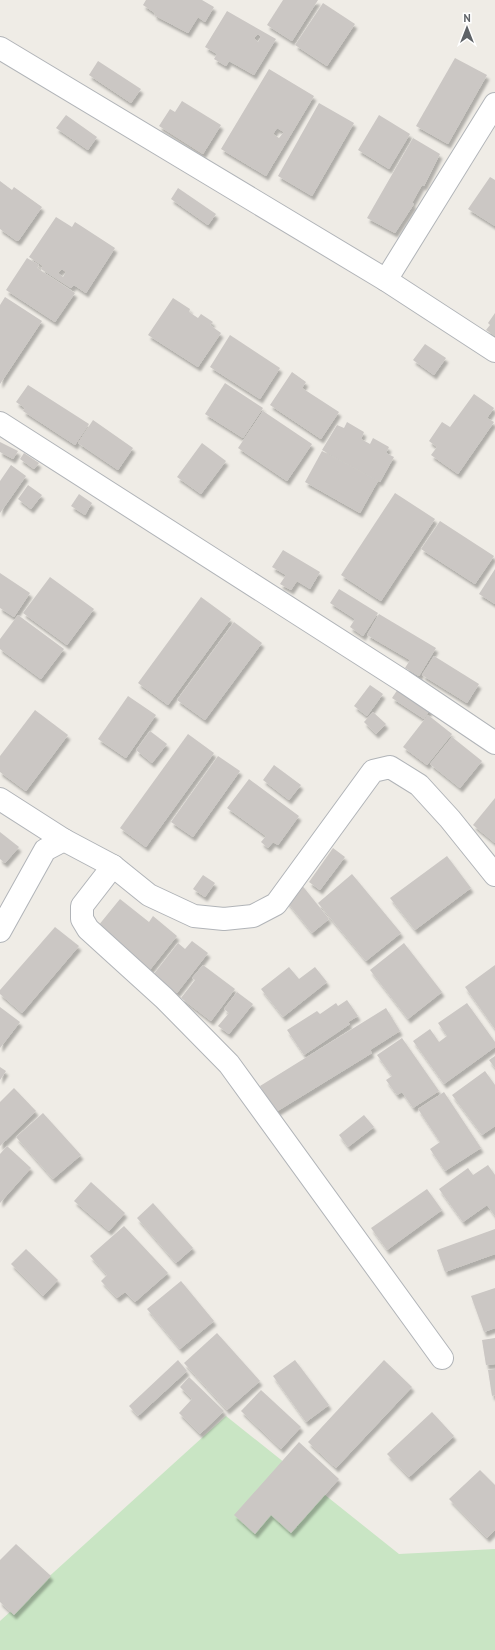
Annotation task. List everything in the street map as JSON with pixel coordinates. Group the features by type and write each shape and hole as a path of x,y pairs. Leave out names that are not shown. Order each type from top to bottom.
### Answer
{"street":[{"path":"0,48 386,280 495,351"},
{"path":"386,280 495,104"},
{"path":"0,423 403,681 495,743"},
{"path":"0,799 64,840 113,866 149,895 194,916 224,919 253,916 276,904 373,771 390,767 419,785 450,819 495,875"},
{"path":"0,932 45,850 64,840"},
{"path":"113,866 82,906 82,918 88,929 164,998 229,1064 442,1358"}],"green space":[{"path":"226,1416 399,1554 495,1549 495,1650 0,1650 0,1621"}],"building":[{"path":"146,0 202,0 214,7 205,22 198,17 188,33 154,15 155,13 143,5"},
{"path":"283,0 318,0 292,41 267,25"},
{"path":"323,3 355,24 327,66 295,45"},
{"path":"227,11 276,39 254,75 229,61 226,66 214,59 217,54 205,47","holes":["258,34 261,37 258,42 254,38"]},
{"path":"455,58 487,75 448,144 416,126"},
{"path":"98,61 141,89 131,103 89,75"},
{"path":"269,69 314,96 266,176 221,149","holes":["277,128 284,132 279,138 273,134"]},
{"path":"182,101 221,125 203,154 159,126 170,109 175,112"},
{"path":"319,103 354,123 312,196 278,176"},
{"path":"66,115 97,137 88,150 56,128"},
{"path":"379,115 410,134 389,169 358,150"},
{"path":"413,138 440,154 424,186 422,185 412,203 414,204 395,233 367,218"},
{"path":"490,177 495,180 495,226 468,209"},
{"path":"0,181 12,190 14,187 42,207 17,241 0,229"},
{"path":"178,188 216,214 208,225 171,199"},
{"path":"56,217 72,227 75,222 115,248 86,293 74,285 71,288 41,269 43,266 29,257","holes":["62,269 66,272 63,277 58,273"]},
{"path":"27,258 39,265 37,268 75,293 55,322 6,290"},
{"path":"5,297 42,321 0,384 0,305"},
{"path":"173,298 190,309 189,312 198,318 201,314 213,322 210,325 221,333 198,367 148,335"},
{"path":"495,313 495,336 486,330 490,325 488,323"},
{"path":"230,335 280,368 260,399 210,367"},
{"path":"425,344 446,358 434,375 413,360"},
{"path":"292,372 306,382 302,388 339,412 321,439 270,405"},
{"path":"225,383 263,408 243,438 205,414"},
{"path":"28,385 89,424 75,445 23,411 25,408 16,402"},
{"path":"474,394 494,408 487,418 494,422 458,474 431,455 437,447 429,441 442,422 450,427"},
{"path":"263,411 312,444 287,481 238,448"},
{"path":"93,420 133,448 118,470 78,443"},
{"path":"347,422 364,432 361,439 370,444 373,438 389,447 386,453 394,457 380,482 322,450 337,425 344,428"},
{"path":"0,442 18,451 13,459 0,452"},
{"path":"202,443 226,461 201,494 177,477"},
{"path":"322,451 378,481 360,513 305,482"},
{"path":"24,453 39,463 34,469 20,459"},
{"path":"11,465 26,476 0,513 0,481"},
{"path":"28,485 42,495 31,509 18,499"},
{"path":"395,493 435,519 381,601 341,575"},
{"path":"79,494 92,503 85,515 71,506"},
{"path":"440,521 494,556 475,584 421,549"},
{"path":"283,550 320,572 310,589 297,581 291,590 280,584 286,575 272,567"},
{"path":"495,569 495,604 479,594"},
{"path":"0,573 30,593 14,617 0,608"},
{"path":"50,577 94,609 67,645 23,613"},
{"path":"339,589 378,613 363,636 350,627 355,619 330,603"},
{"path":"201,597 231,619 168,705 138,683"},
{"path":"379,614 436,648 419,676 405,668 410,660 367,635"},
{"path":"18,615 64,649 41,679 0,649 0,639"},
{"path":"234,622 262,643 205,720 177,700"},
{"path":"434,656 479,684 467,703 422,675"},
{"path":"370,685 383,694 367,716 354,706"},
{"path":"398,689 431,708 424,719 392,698"},
{"path":"128,696 156,715 126,758 98,739"},
{"path":"35,710 68,735 26,791 0,772 0,756"},
{"path":"373,712 386,724 376,734 364,722"},
{"path":"428,715 452,734 427,765 403,747"},
{"path":"150,731 167,744 152,763 136,750"},
{"path":"188,734 214,753 146,847 120,828"},
{"path":"452,737 482,761 460,788 430,764"},
{"path":"218,756 240,771 193,837 171,822"},
{"path":"274,765 301,785 289,800 263,780"},
{"path":"249,779 299,816 278,845 273,842 268,848 261,842 266,836 227,808"},
{"path":"495,798 495,843 473,825"},
{"path":"0,832 19,847 5,863 0,859"},
{"path":"333,848 345,857 320,890 309,882"},
{"path":"447,856 471,888 415,930 390,898"},
{"path":"352,874 401,933 366,961 318,903"},
{"path":"203,875 215,883 205,897 193,889"},
{"path":"301,884 329,919 312,933 284,898"},
{"path":"120,899 149,922 153,916 177,936 149,971 119,947 121,944 98,926"},
{"path":"55,927 79,946 22,1013 0,994 0,990"},
{"path":"192,941 208,953 177,993 153,975 178,943 185,949"},
{"path":"404,943 442,992 408,1019 370,970"},
{"path":"203,965 235,989 211,1021 181,998 195,980 192,978"},
{"path":"495,965 495,1029 465,987"},
{"path":"289,967 299,979 315,967 327,982 283,1017 261,989"},
{"path":"237,992 253,1004 229,1034 218,1026 229,1013 224,1009"},
{"path":"347,1000 358,1016 348,1022 350,1024 304,1055 287,1030 317,1011 320,1014 336,1003 338,1006"},
{"path":"467,1003 495,1042 495,1047 444,1084 413,1041 430,1029 439,1042 447,1036 438,1023"},
{"path":"0,1007 20,1022 0,1048"},
{"path":"386,1008 400,1031 370,1050 372,1053 276,1112 260,1086"},
{"path":"402,1038 439,1091 413,1108 402,1092 397,1095 386,1080 392,1076 377,1055"},
{"path":"495,1056 495,1068 489,1060"},
{"path":"0,1067 6,1071 0,1080"},
{"path":"485,1071 495,1085 495,1126 482,1135 452,1095"},
{"path":"14,1088 36,1111 0,1146 0,1102"},
{"path":"444,1092 481,1148 445,1171 430,1149 440,1142 418,1109"},
{"path":"43,1113 81,1155 53,1179 16,1137"},
{"path":"364,1115 374,1127 348,1147 339,1135"},
{"path":"7,1146 31,1168 0,1203 0,1154"},
{"path":"488,1165 495,1175 495,1216 487,1205 463,1222 439,1189 468,1168 473,1175"},
{"path":"91,1182 125,1213 109,1231 74,1201"},
{"path":"427,1189 442,1210 387,1250 371,1228"},
{"path":"153,1203 193,1248 176,1263 137,1218"},
{"path":"124,1226 168,1273 135,1302 125,1292 117,1298 101,1281 107,1275 90,1256"},
{"path":"495,1229 495,1254 445,1272 437,1250"},
{"path":"26,1249 58,1280 43,1296 11,1264"},
{"path":"181,1281 214,1321 180,1349 147,1309"},
{"path":"495,1288 495,1328 484,1332 471,1296"},
{"path":"217,1333 260,1381 227,1410 184,1363"},
{"path":"495,1338 495,1364 486,1365 482,1340"},
{"path":"178,1360 187,1371 138,1416 129,1406"},
{"path":"295,1360 329,1405 306,1422 273,1376"},
{"path":"384,1360 412,1387 336,1468 308,1442"},
{"path":"495,1369 495,1395 492,1396 488,1370"},
{"path":"189,1377 224,1411 200,1434 179,1413 192,1399 180,1387"},
{"path":"261,1390 301,1427 281,1449 241,1411"},
{"path":"432,1412 454,1436 409,1477 387,1454"},
{"path":"299,1442 339,1479 291,1533 271,1515 255,1534 234,1515"},
{"path":"480,1470 495,1485 495,1530 487,1538 449,1499"},
{"path":"16,1544 51,1576 14,1615 0,1602 0,1560"}]}
